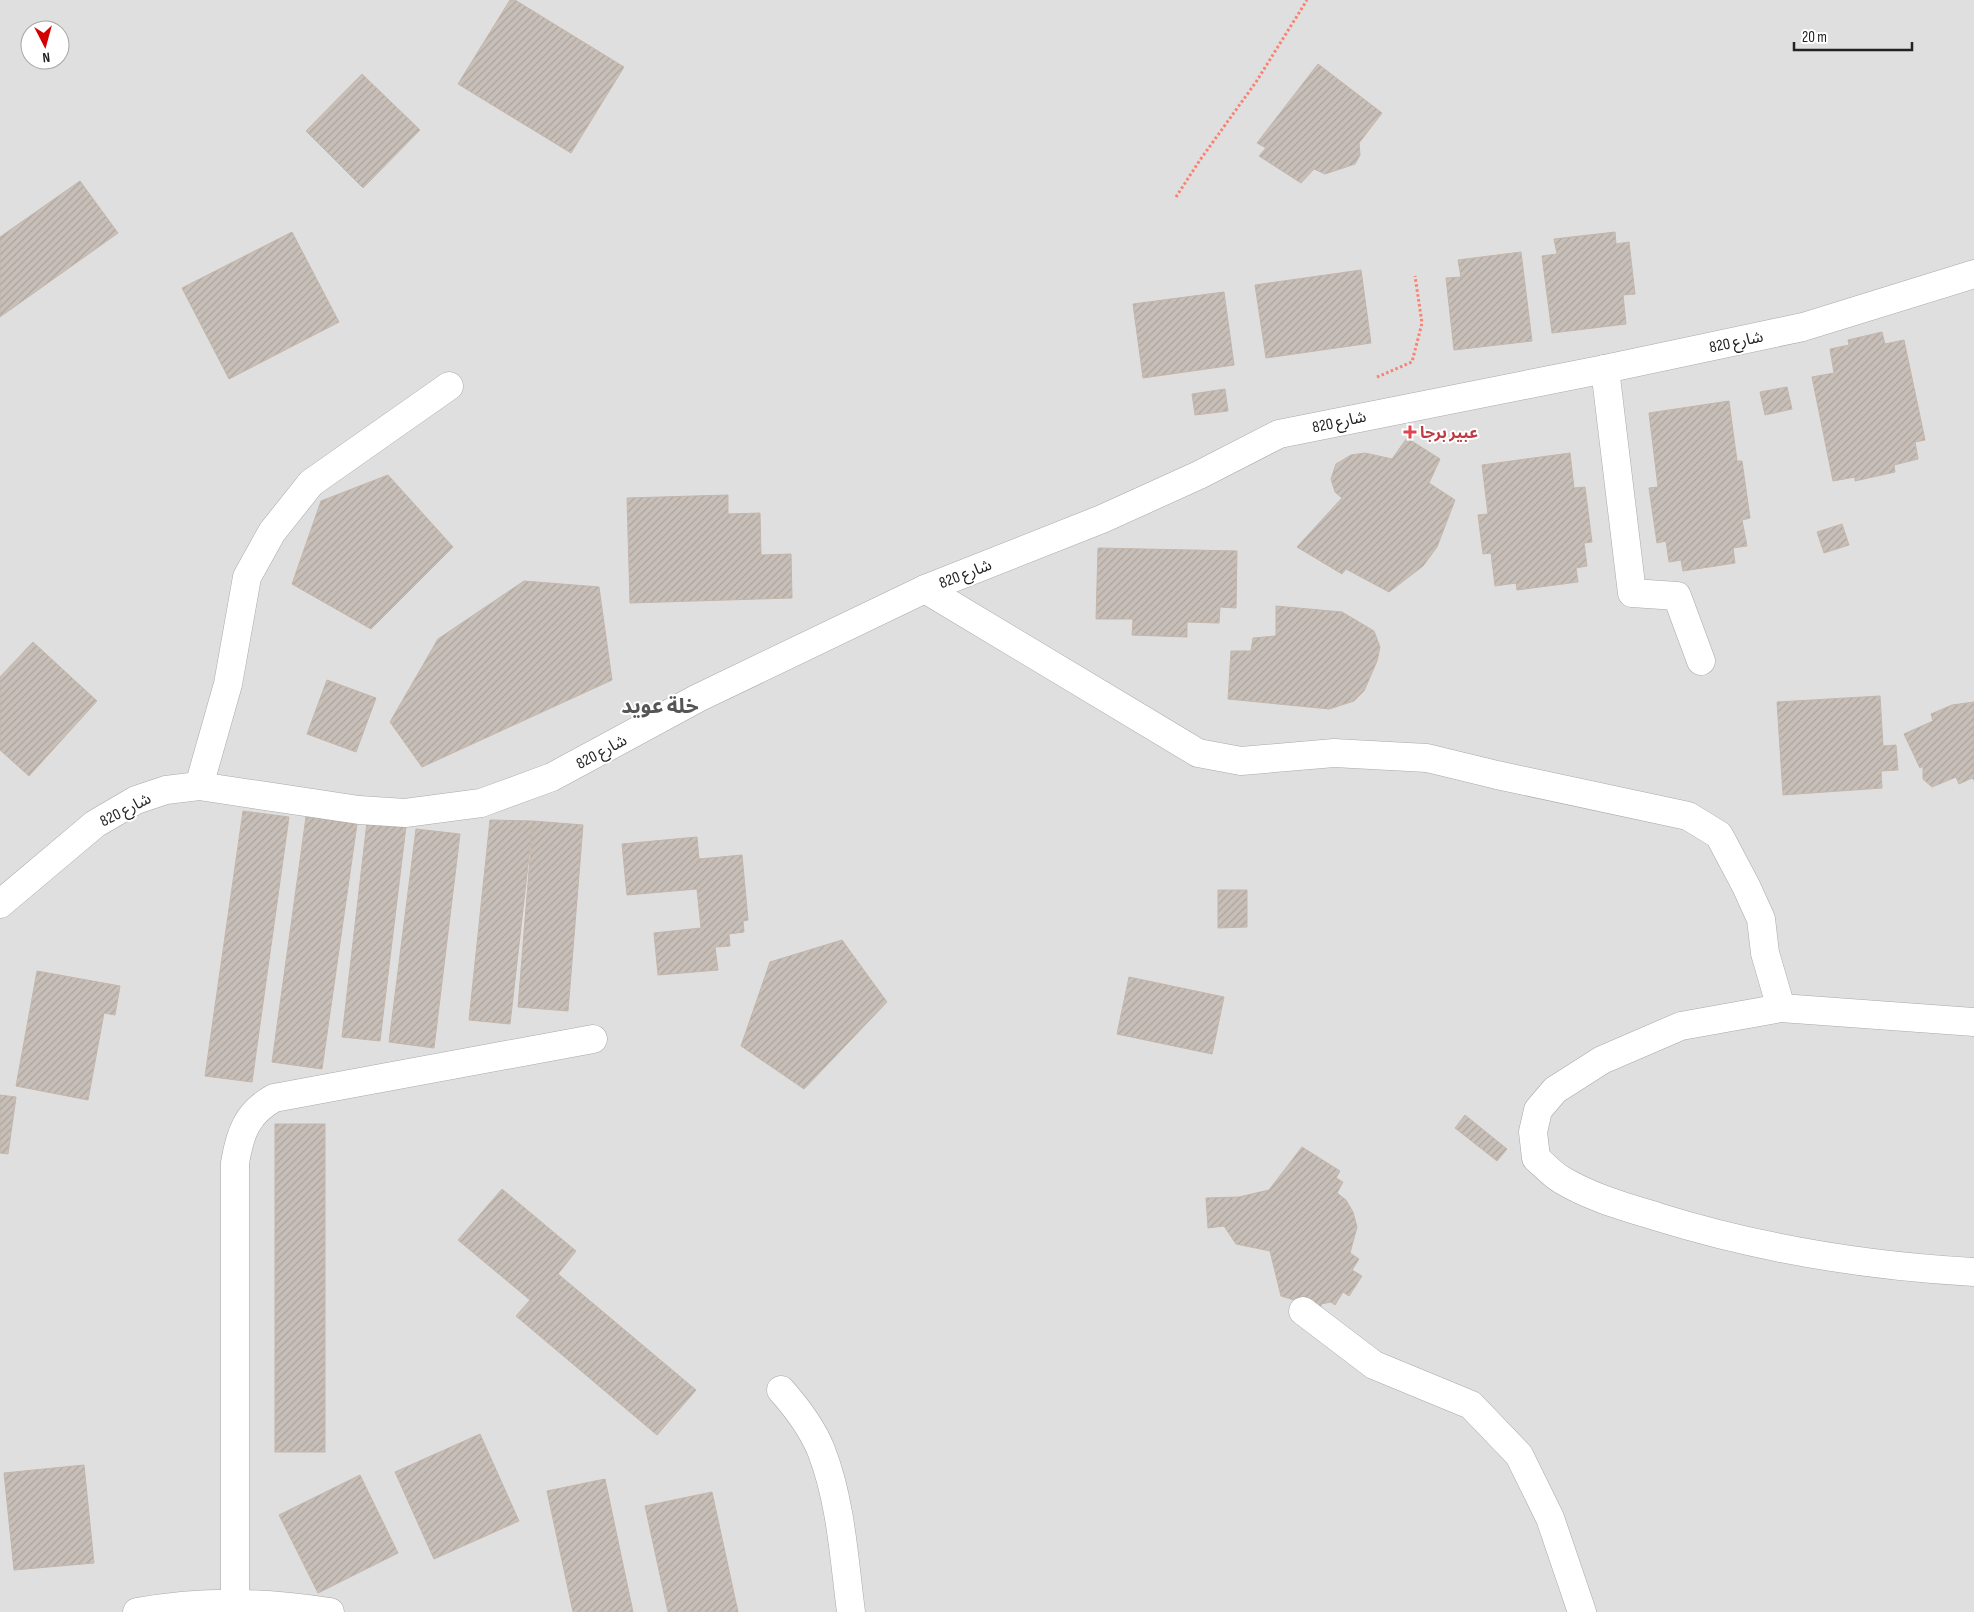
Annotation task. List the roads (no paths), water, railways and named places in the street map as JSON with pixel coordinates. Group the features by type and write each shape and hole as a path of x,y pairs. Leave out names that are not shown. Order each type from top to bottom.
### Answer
{"street":[{"name":"شارع 820","path":"0,904 95,824 136,800 166,790 199,786 359,810 396,813 481,803 552,777 698,698 925,589 1102,519 1199,475 1279,434 1605,369 1803,327 1974,274"},
{"path":"1605,369 1632,592 1677,596 1701,661"},
{"path":"199,786 228,684 247,578 272,532 311,484 449,386"},
{"path":"925,589 1198,753 1241,761 1334,753 1427,758 1688,816 1719,835 1746,886 1761,918 1765,953 1781,1008"},
{"path":"1974,1022 1781,1008 1681,1026 1602,1060 1555,1090 1538,1110 1533,1132 1536,1158 1562,1180 1612,1203 1704,1231 1811,1255 1901,1268 1974,1272"},
{"path":"236,1603 235,1163 238,1141 247,1122 258,1107 274,1098 593,1039"},
{"path":"1303,1312 1374,1365 1471,1405 1519,1455 1550,1518 1582,1612"},
{"path":"781,1390 802,1415 821,1449 832,1482 840,1526 851,1612"},
{"path":"137,1612 174,1606 236,1603 330,1612"}],"place":[{"name":"عبير برجا","path":"1410,432"}],"district":[{"name":"خلة عويد","path":"660,706"}]}
